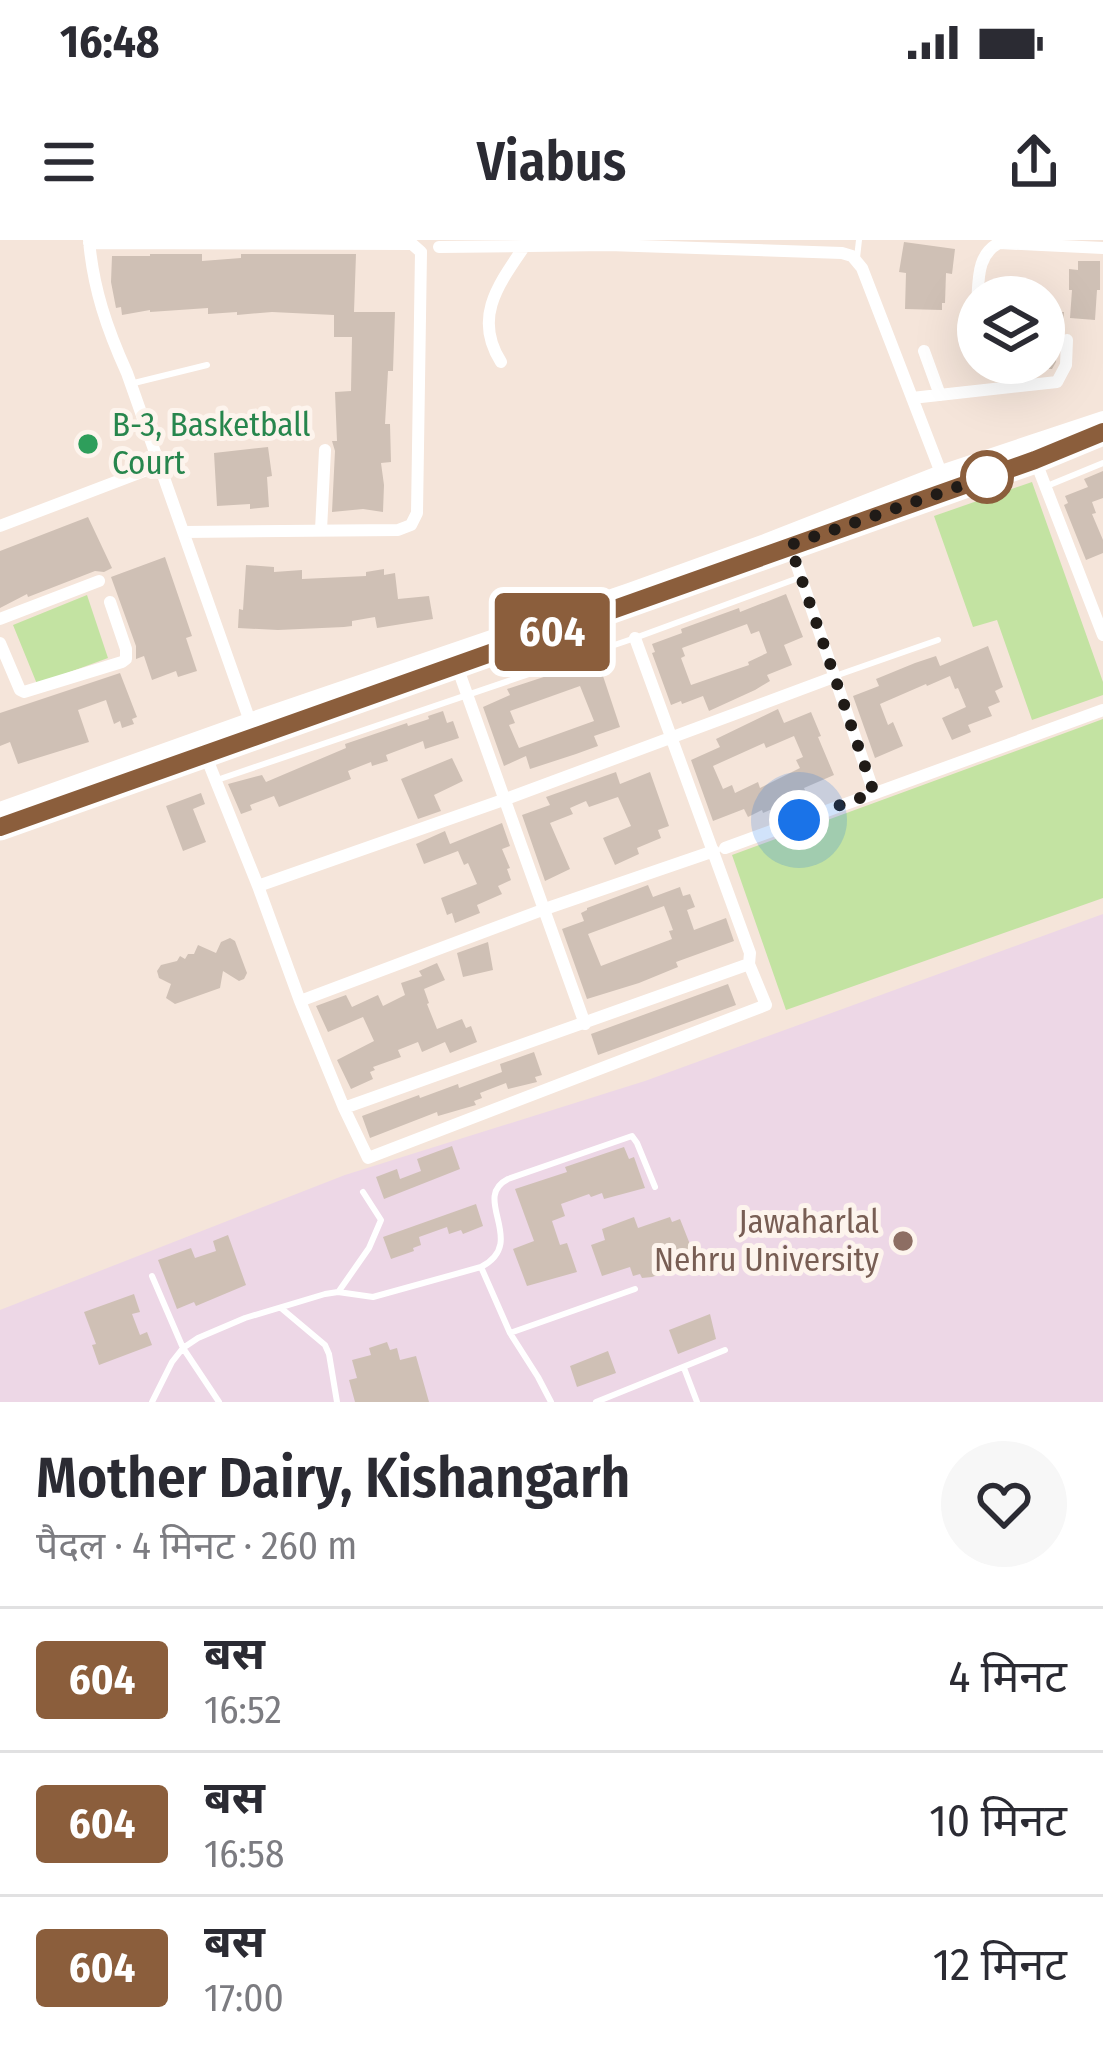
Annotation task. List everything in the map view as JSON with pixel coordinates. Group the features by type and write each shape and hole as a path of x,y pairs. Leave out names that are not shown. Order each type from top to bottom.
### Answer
{"street":[{"path":"184,532 398,530 411,525 415,519 419,249 412,244 89,242 100,307 253,728"},
{"path":"439,247 609,243 842,253 857,261 945,482"},
{"path":"979,276 981,261 998,243 1103,248"},
{"path":"501,362 489,343 489,318 497,286 524,247"},
{"path":"913,398 1057,382 1066,365 1066,340"},
{"path":"924,351 940,395"},
{"path":"1032,453 1103,419"},
{"path":"455,660 765,542 1103,433"},
{"path":"321,530 325,450"},
{"path":"1032,453 1103,635"},
{"path":"0,526 160,465"},
{"path":"0,827 253,728 790,545 945,482"},
{"path":"790,545 874,793"},
{"path":"0,619 99,581"},
{"path":"1088,596 1103,591"},
{"path":"0,643 24,692 122,662 126,649 110,602"},
{"path":"202,747 300,1001 368,1158 766,1005 749,964 750,953 720,849 635,638"},
{"path":"455,660 585,1024"},
{"path":"258,886 834,676"},
{"path":"300,1001 1103,710"},
{"path":"0,810 202,747"},
{"path":"344,1108 749,964"}],"lane":[{"path":"857,261 859,240"},
{"path":"131,384 207,365"},
{"path":"1044,488 1103,464"},
{"path":"217,780 801,577"},
{"path":"834,676 938,640"},
{"path":"152,1402 183,1348 221,1327 338,1292 374,1298 490,1262 501,1247 493,1195 499,1183 632,1136 655,1187"},
{"path":"338,1292 369,1248 381,1220 363,1192"},
{"path":"481,1267 509,1333 551,1402"},
{"path":"152,1276 183,1348 219,1402"},
{"path":"509,1333 635,1289"},
{"path":"281,1309 325,1345 337,1402"},
{"path":"596,1402 724,1350"},
{"path":"684,1368 697,1402"}],"shaded area":[{"path":"1103,914 1103,1402 0,1402 0,1310 345,1175 645,1081"}],"green space":[{"path":"1032,482 1103,682 1103,695 1032,720 997,620 973,627 934,516"},
{"path":"87,595 108,658 37,684 13,625"},
{"path":"1103,719 1103,898 786,1010 732,855"}],"building":[{"path":"904,242 955,249 952,274 946,273 942,310 905,309 906,273 899,272"},
{"path":"202,254 202,261 241,258 241,254 356,254 354,312 395,312 385,424 390,424 391,462 381,463 383,512 332,512 335,392 351,391 352,337 334,337 334,315 208,314 208,308 122,315 111,282 112,256"},
{"path":"1078,261 1100,261 1095,320 1070,318 1069,269 1078,270"},
{"path":"268,447 269,507 217,506 214,453"},
{"path":"1103,471 1103,498 1092,502 1096,513 1092,514 1103,553 1086,560 1064,505 1068,503 1065,496 1088,487 1084,479"},
{"path":"88,517 112,568 27,594 0,608 0,551"},
{"path":"165,557 192,636 186,638 197,671 178,677 176,671 152,680 144,656 136,659 136,646 111,577"},
{"path":"246,565 274,567 274,572 302,570 302,579 366,576 366,572 384,569 384,575 395,573 398,599 429,596 433,619 377,628 375,617 344,627 238,628"},
{"path":"786,594 803,637 784,645 792,665 767,675 770,681 755,690 709,711 703,696 671,705 652,644 682,633 681,629 739,608 740,612","holes":["747,624 751,634 759,631 767,653 749,665 691,685 682,648"]},
{"path":"988,646 1003,687 995,691 1000,702 988,707 992,716 968,725 971,732 952,740 942,718 966,707 958,688 950,676 926,684 880,704 903,746 875,758 853,696 879,686 876,679 915,663 936,656 940,666"},
{"path":"599,664 620,727 594,736 598,746 576,754 530,769 526,756 504,766 483,707 510,695 507,689 568,669 571,675","holes":["580,686 594,721 519,748 509,725 515,723 510,711"]},
{"path":"120,673 137,717 132,719 134,724 122,728 120,721 114,724 106,700 78,710 89,742 18,764 10,742 0,746 0,713"},
{"path":"778,709 784,723 811,712 834,775 804,788 807,794 763,813 748,817 744,809 713,821 691,760 720,747 716,739","holes":["794,736 803,757 796,760 800,768 760,788 758,782 735,793 732,785 723,789 713,766 764,743 766,748"]},
{"path":"443,711 459,738 425,749 423,741 386,755 388,761 348,771 351,779 279,807 274,796 241,814 228,784 262,775 266,782 346,748 345,744"},
{"path":"452,758 463,781 434,795 441,811 418,819 401,779"},
{"path":"616,772 620,784 650,772 669,826 658,830 661,838 637,848 639,854 615,865 603,838 631,826 618,797 570,808 573,814 550,823 570,869 545,881 522,815 550,805 546,797"},
{"path":"201,793 205,804 193,809 206,842 183,851 166,806"},
{"path":"502,823 510,846 502,849 511,880 498,886 502,894 477,905 480,913 455,923 441,898 477,884 468,863 464,865 458,851 424,864 416,844 445,831 450,844"},
{"path":"648,885 653,897 680,887 683,896 690,894 695,907 687,910 694,930 726,918 734,941 676,962 678,967 639,983 587,999 562,929 584,921 581,913","holes":["664,906 673,930 669,931 672,939 601,966 588,934"]},
{"path":"230,938 247,973 244,979 239,981 223,971 220,988 175,1004 166,998 171,984 159,978 161,965 180,956 185,959 198,945 216,953 221,942"},
{"path":"488,942 493,970 463,977 457,953"},
{"path":"437,963 445,980 424,989 437,1029 462,1019 466,1028 471,1026 477,1042 450,1053 445,1042 422,1052 418,1042 398,1050 401,1057 373,1067 373,1079 351,1089 337,1060 374,1041 363,1017 328,1032 316,1006 346,995 352,1007 378,995 383,1006 405,995 401,983 422,976 419,971"},
{"path":"728,984 736,1005 598,1055 591,1034"},
{"path":"534,1052 542,1075 535,1077 537,1082 508,1089 506,1083 480,1093 476,1105 438,1116 437,1112 370,1138 362,1116 502,1072 500,1064"},
{"path":"452,1146 460,1169 384,1199 376,1177 397,1169 400,1179 421,1171 417,1159"},
{"path":"624,1147 629,1159 634,1157 645,1188 604,1199 602,1193 589,1194 561,1204 565,1216 552,1221 560,1245 567,1243 577,1272 527,1286 513,1249 534,1241 515,1189"},
{"path":"476,1204 483,1226 463,1234 461,1230 449,1234 447,1227 419,1237 421,1245 414,1251 391,1259 383,1237"},
{"path":"634,1217 638,1228 670,1217 672,1222 680,1219 693,1252 687,1254 689,1260 665,1267 666,1272 652,1277 633,1276 630,1267 602,1276 591,1245 605,1240 602,1229"},
{"path":"228,1235 246,1285 177,1309 158,1260 191,1248 195,1258 216,1251 213,1241"},
{"path":"134,1294 140,1312 132,1314 140,1335 147,1332 152,1345 99,1365 84,1312"},
{"path":"710,1314 716,1339 678,1354 669,1330"},
{"path":"387,1342 390,1350 397,1348 400,1360 416,1356 429,1402 355,1402 349,1380 357,1378 352,1360 371,1355 369,1348"},
{"path":"608,1351 616,1373 577,1387 570,1366"}],"bus line":[{"name":"604","path":"0,827 1103,432"}],"place":[{"name":"B-3, Basketball Court","path":"88,444"},
{"name":"Jawaharlal Nehru University","path":"903,1241"}],"route":[{"path":"799,820 874,793 790,545 992,475 987,477"}]}
